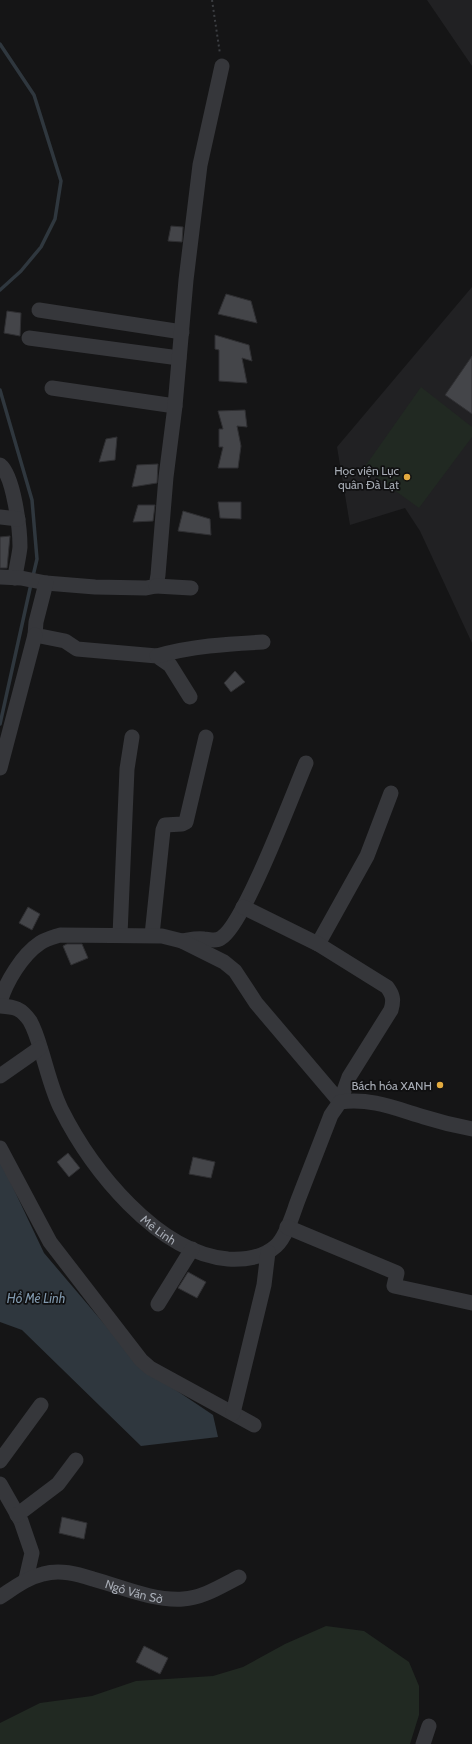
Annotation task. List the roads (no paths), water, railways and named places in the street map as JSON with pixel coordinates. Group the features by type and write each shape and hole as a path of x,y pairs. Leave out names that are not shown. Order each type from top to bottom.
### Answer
{"street":[{"path":"156,586 166,477 175,406 186,280 200,165 222,66"},
{"path":"38,310 182,332"},
{"path":"29,338 179,358"},
{"path":"52,388 175,406"},
{"path":"0,465 6,471 12,490 18,520 20,549 12,578 95,587 146,588 156,586 190,588"},
{"path":"0,517 18,520"},
{"path":"0,768 35,635 42,582"},
{"path":"35,635 65,641 78,648 157,656 180,649 208,645 263,642"},
{"path":"157,656 170,665 190,698"},
{"path":"120,935 127,769 132,737"},
{"path":"152,935 163,830 165,824 182,824 186,822 206,737"},
{"path":"182,941 204,938 216,940 227,934 243,907 278,831 306,763"},
{"path":"243,907 318,944 367,856 391,793"},
{"path":"1,992 11,976 39,943 60,935 152,935 182,941 212,955 235,971 256,1003 340,1102 357,1100 377,1103 438,1122 472,1129"},
{"name":"Mê Linh","path":"0,1006 13,1007 22,1011 31,1023 60,1108 91,1160 116,1192 142,1217 171,1237 199,1252 220,1258 242,1260 256,1258 268,1252 277,1245 287,1227 331,1115 340,1102 349,1077 391,1010 394,1002 392,994 387,987 318,944"},
{"path":"0,1076 40,1048"},
{"path":"0,1148 50,1242 141,1360 150,1368 254,1425"},
{"path":"287,1227 397,1273 394,1286 472,1303"},
{"path":"158,1304 192,1248"},
{"path":"233,1413 264,1285 268,1252"},
{"path":"0,1461 41,1405"},
{"path":"17,1515 58,1484 76,1460"},
{"path":"0,1484 17,1515 32,1553 26,1579"},
{"name":"Ngô Văn Sở","path":"0,1597 26,1579 55,1572 72,1573 155,1597 182,1599 209,1593 239,1577"},
{"path":"423,1744 429,1726"}],"water":[{"name":"Hồ Mê Linh","path":"0,1160 44,1253 140,1366 213,1415 218,1437 141,1446 22,1330 0,1322"}],"waterway":[{"path":"0,44 34,95 61,181 55,219 41,247 21,271 0,290"},
{"path":"0,390 32,500 37,559 33,576"},
{"path":"0,724 31,584"}],"place":[{"name":"Học viện Lục quân Đà Lạt","path":"407,477"},
{"name":"Bách hóa XANH","path":"440,1085"}]}
